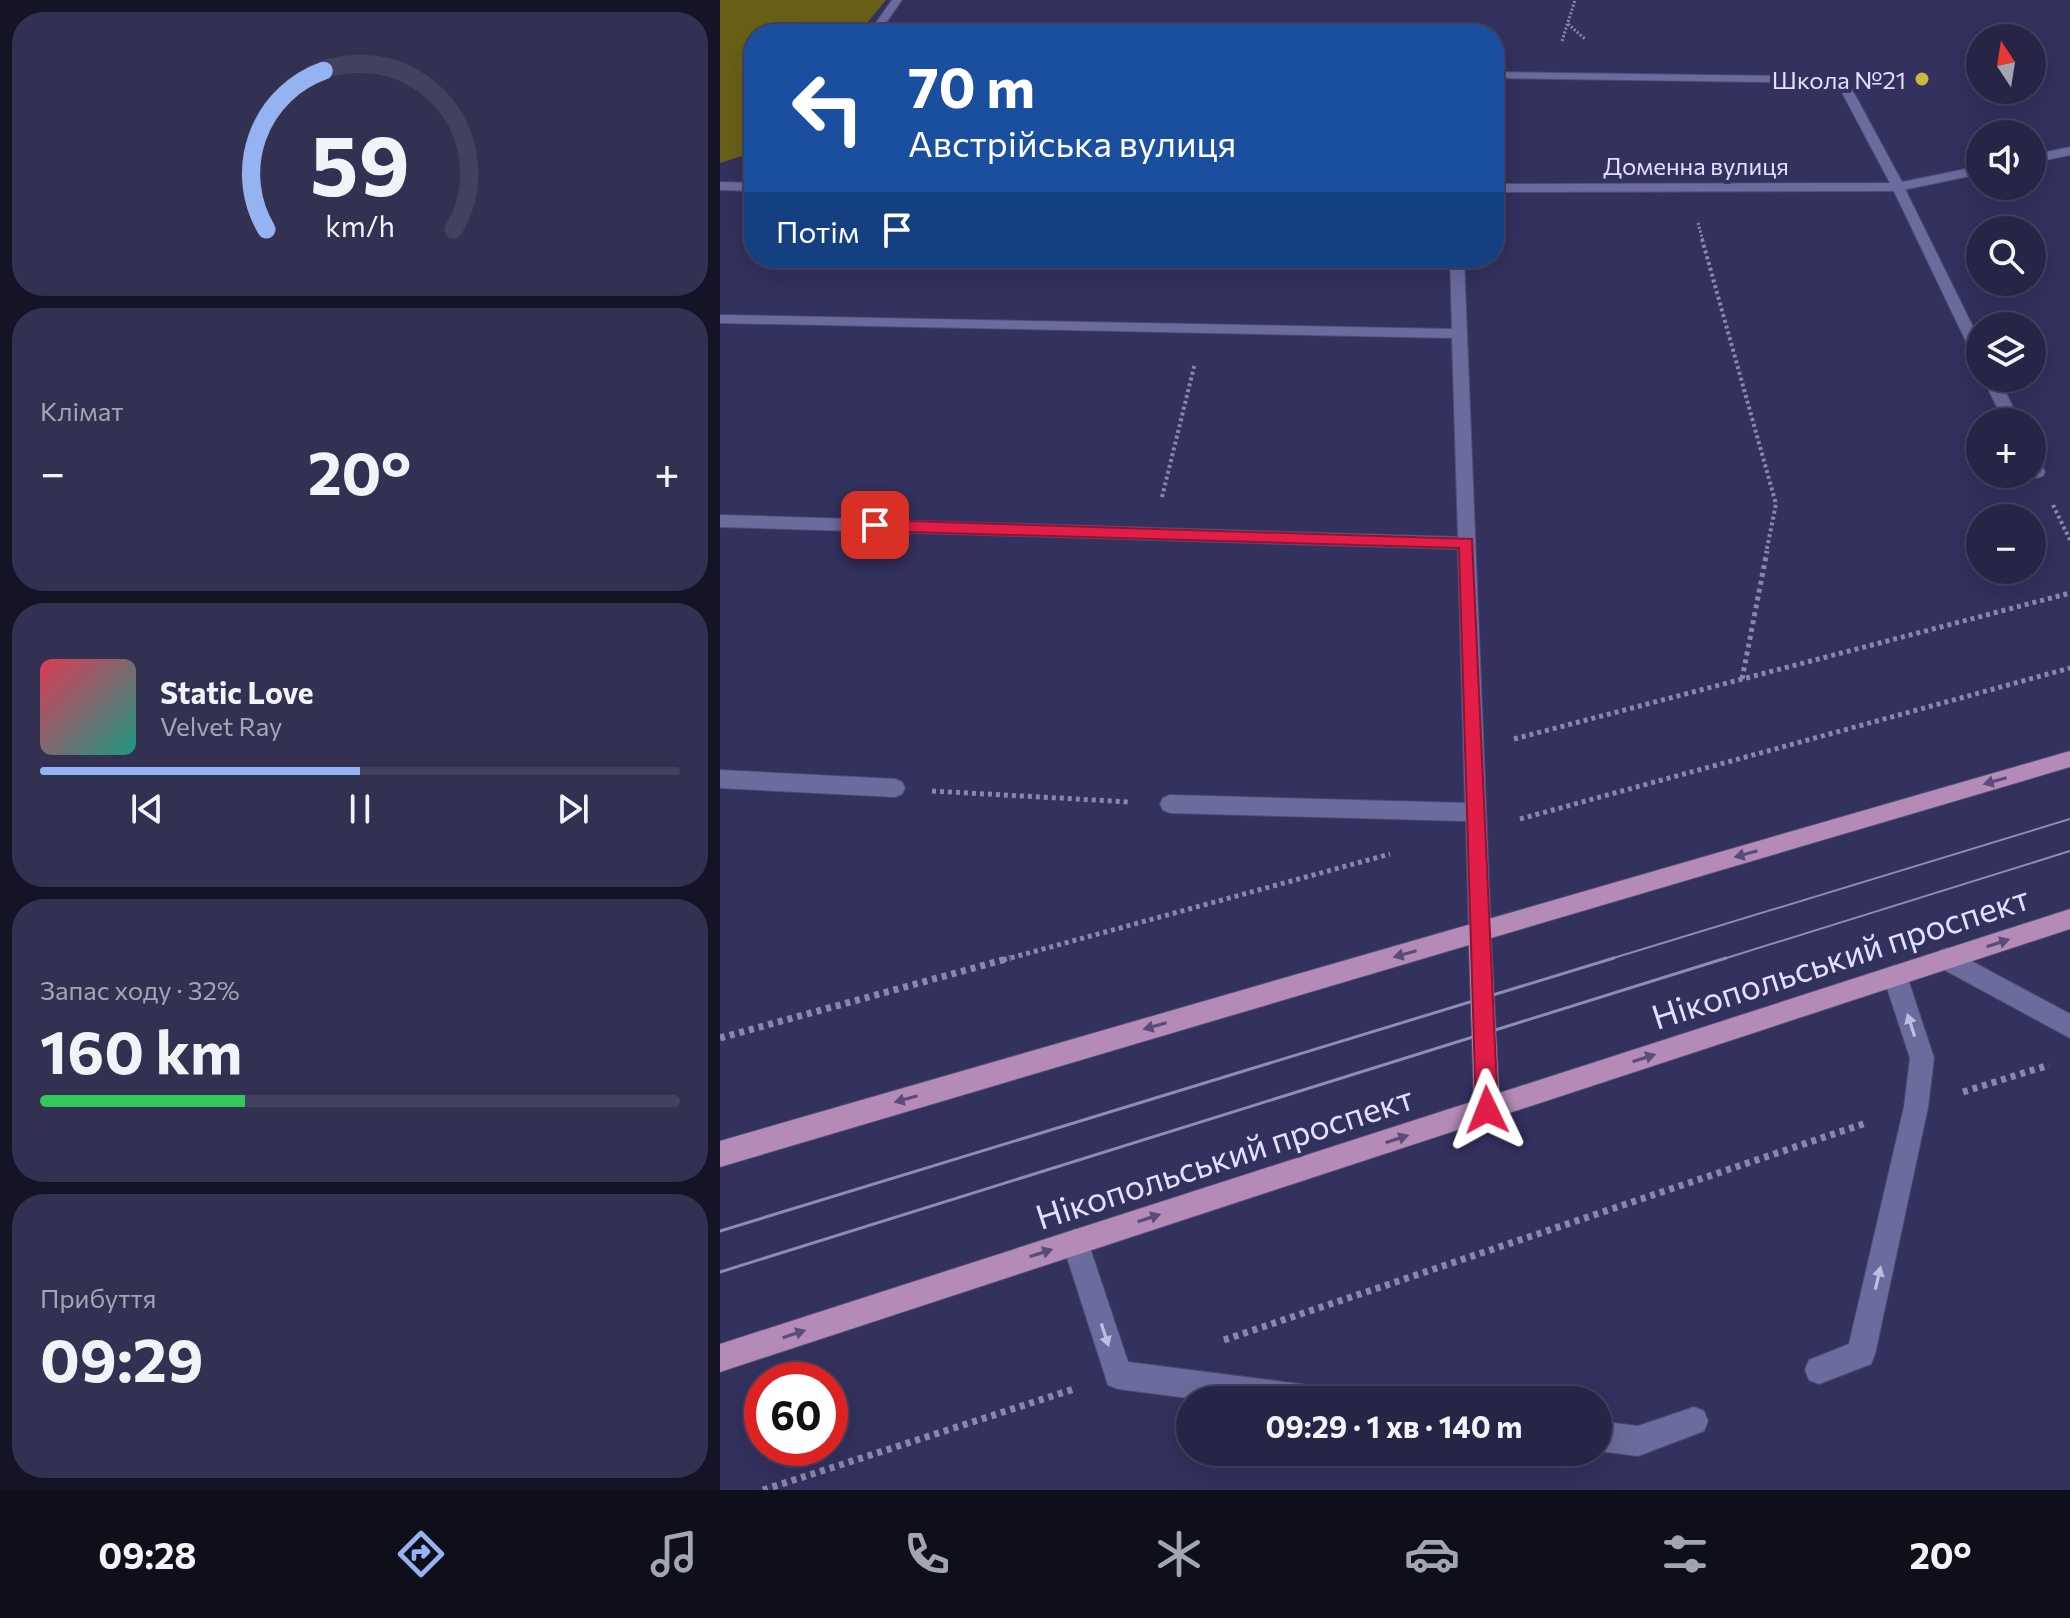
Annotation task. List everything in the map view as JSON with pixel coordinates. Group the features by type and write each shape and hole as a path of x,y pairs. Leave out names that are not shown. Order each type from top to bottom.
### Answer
{"main road":[{"path":"720,1154 2070,759"},
{"name":"Нікопольський проспект","path":"720,1358 2070,919"},
{"path":"1480,933 1487,1110"}],"street":[{"path":"880,24 897,0"},
{"path":"1504,75 1841,80 1898,187 1966,327"},
{"path":"2046,156 2070,151"},
{"name":"Доменна вулиця","path":"1504,188 1898,187 1966,173"},
{"path":"720,186 744,187"},
{"path":"1457,268 1480,933"},
{"path":"720,319 1460,334"},
{"path":"720,521 1466,543"},
{"path":"720,779 895,788"},
{"path":"1170,804 1476,812"},
{"path":"1947,959 2070,1027"},
{"path":"1819,1370 1861,1354 1916,1107 1922,1058 1895,976"},
{"path":"1075,1242 1118,1375 1205,1386"},
{"path":"1612,1438 1638,1441 1694,1421"}],"path":[{"path":"1689,187 1776,504 1742,679"},
{"path":"1153,533 1203,329"},
{"path":"1474,750 2070,593"},
{"path":"895,788 1170,804"},
{"path":"1209,1345 1916,1107 2056,1063"},
{"path":"763,1490 1118,1375"}],"shaded area":[{"path":"720,0 886,0 866,24 744,24 744,155 720,163"}],"tram line":[{"path":"1607,960 2070,819"},
{"path":"1720,960 2070,851"},
{"path":"720,1231 1614,958"},
{"path":"720,1272 1726,958"}],"place":[{"name":"Школа №21","path":"1922,79"}],"route":[{"path":"875,525 1466,543 1487,1110"}]}
